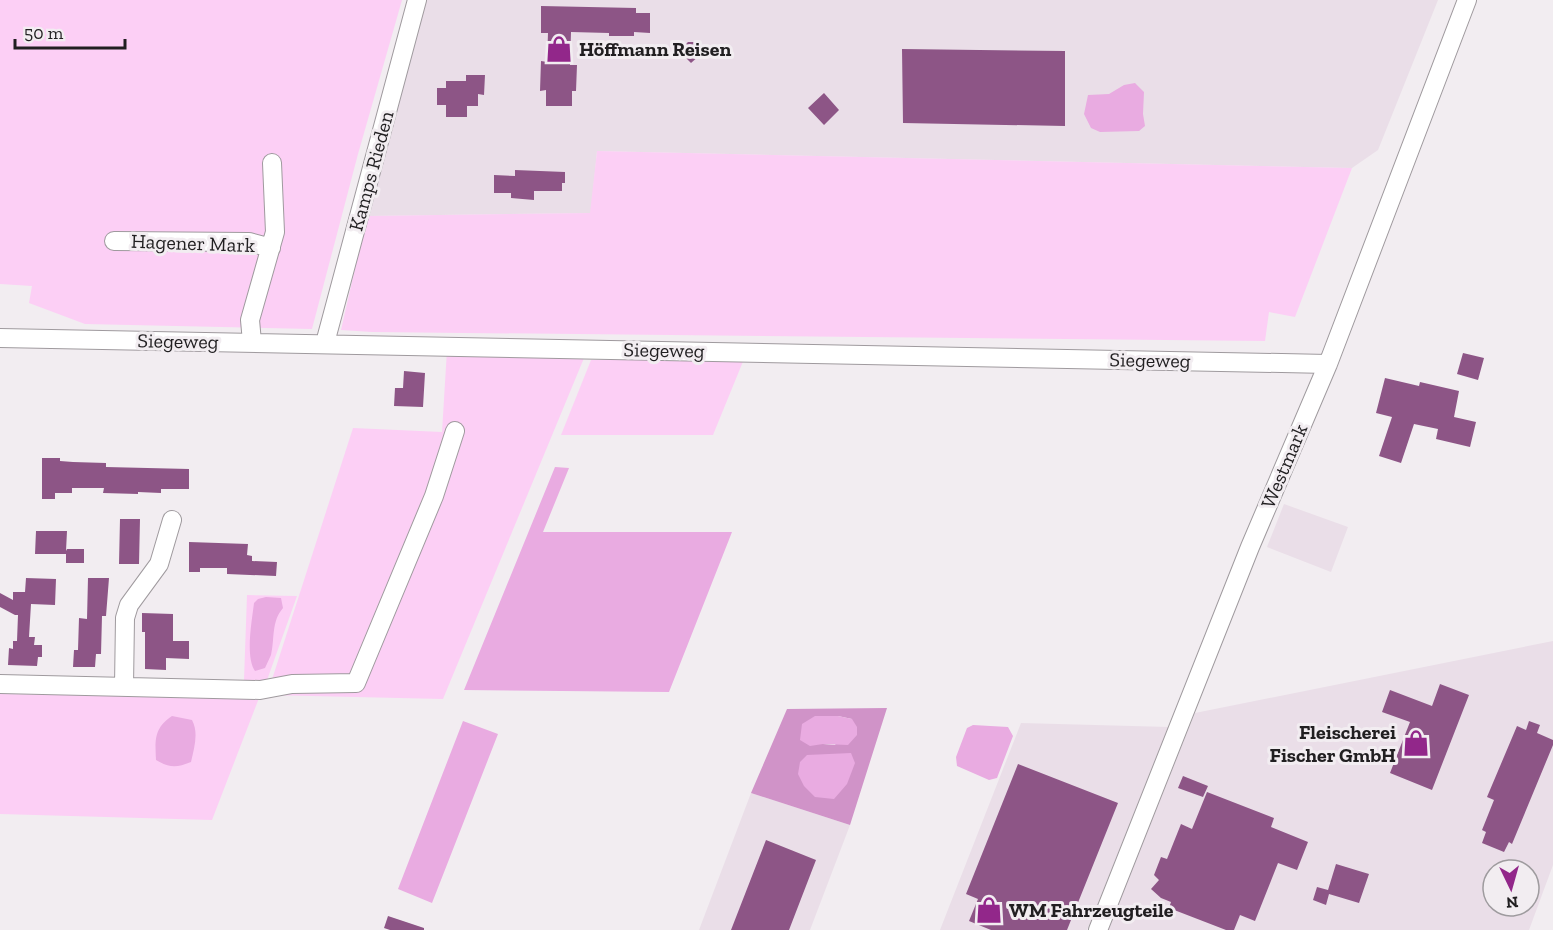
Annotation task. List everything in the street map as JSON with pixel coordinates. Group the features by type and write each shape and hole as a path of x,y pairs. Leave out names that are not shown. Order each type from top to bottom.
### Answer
{"street":[{"name":"Kamps Rieden","path":"325,343 417,0"},
{"name":"Westmark","path":"1098,930 1250,547 1328,364 1467,0"},
{"name":"Hagener Mark","path":"252,342 250,320 275,232 272,163"},
{"name":"Hagener Mark","path":"114,241 249,242 271,248"},
{"name":"Siegeweg","path":"0,338 1328,364"},
{"path":"0,684 260,690 292,684 356,683 434,496 455,431"},
{"path":"124,687 125,618 129,605 159,564 172,520"}],"shaded area":[{"path":"0,0 402,0 358,154 312,329 85,324 29,303 32,286 0,284"},
{"path":"423,0 1438,0 1378,150 1352,168 597,151 591,213 367,216"},
{"path":"1135,83 1144,92 1145,126 1139,131 1100,132 1091,128 1084,114 1088,95 1109,94 1124,85"},
{"path":"597,151 1352,168 1295,317 1269,312 1265,341 341,330 367,216 590,213"},
{"path":"447,350 584,358 443,699 267,695 353,428 442,432"},
{"path":"744,359 713,435 561,435 591,360"},
{"path":"555,467 569,468 543,532 732,532 669,692 464,690"},
{"path":"1284,504 1348,527 1331,572 1267,547"},
{"path":"247,595 297,596 266,683 260,680 244,680"},
{"path":"266,597 281,598 283,608 275,625 271,655 265,668 255,671 250,657 254,603"},
{"path":"1553,641 1553,865 1541,898 1541,858 1481,858 1481,918 1533,918 1529,930 1107,930 1195,713"},
{"path":"0,694 259,698 212,820 0,814"},
{"path":"887,708 850,825 751,793 787,709","holes":["815,716 838,716 852,719 835,745 823,744"]},
{"path":"172,716 192,720 195,730 191,762 177,766 165,765 156,760 157,735 162,725"},
{"path":"815,716 838,716 852,719 857,727 857,735 848,745 810,746 800,740 802,724"},
{"path":"463,721 498,734 432,903 398,889"},
{"path":"1021,723 1169,727 1087,930 940,930"},
{"path":"973,725 1008,727 1013,736 997,778 989,780 957,766 956,757 967,728"},
{"path":"851,753 855,763 847,784 834,799 815,797 804,786 798,774 800,762 807,755"},
{"path":"751,793 850,825 810,930 699,930"}],"building":[{"name":"Höffmann Reisen","path":"541,6 636,8 636,13 650,13 650,33 634,32 634,36 609,36 609,33 571,32 570,65 577,65 576,91 572,91 572,106 546,106 546,90 540,91 541,61 547,62 548,33 541,33"},
{"path":"688,42 694,42 700,47 700,55 691,63 683,55 683,47"},
{"path":"902,49 1065,51 1065,126 903,123"},
{"path":"466,75 485,75 484,95 478,94 478,106 467,106 467,117 446,117 446,105 437,105 437,88 446,88 446,81 466,81"},
{"path":"824,93 839,110 824,125 808,108"},
{"path":"515,170 565,172 565,183 562,183 562,191 534,191 534,200 511,198 511,193 494,193 494,175 515,176"},
{"path":"1463,353 1484,358 1478,380 1457,374"},
{"path":"404,371 425,373 423,407 394,406 395,388 403,388"},
{"path":"1385,378 1419,386 1420,382 1459,391 1454,417 1476,422 1470,447 1436,439 1438,429 1414,424 1401,463 1379,456 1392,417 1376,413"},
{"path":"42,458 106,463 106,467 189,469 189,489 161,489 161,493 138,492 138,494 103,493 104,488 72,488 72,493 55,493 55,499 42,499"},
{"path":"120,519 140,519 139,564 119,564"},
{"path":"36,531 67,531 66,551 67,549 84,549 84,563 66,563 66,554 35,554"},
{"path":"189,542 248,544 247,555 252,556 252,561 277,562 276,576 227,574 227,568 200,568 200,572 189,572"},
{"path":"26,578 56,579 55,605 31,604 29,637 35,637 34,645 42,645 42,657 38,657 37,666 8,665 9,648 13,649 13,641 17,641 18,615 0,607 0,593 13,600 13,592 25,592"},
{"path":"88,578 109,578 106,616 102,616 101,654 96,654 95,667 73,667 74,650 78,650 79,618 87,619"},
{"path":"142,613 173,614 173,641 189,641 189,659 166,658 166,670 145,669 145,632 142,632"},
{"path":"1440,684 1469,695 1432,790 1390,773 1410,722 1382,712 1390,690 1432,706"},
{"path":"1529,721 1540,725 1537,733 1553,740 1553,745 1512,844 1509,842 1504,852 1482,843 1486,832 1482,830 1494,800 1487,797 1517,726 1526,730"},
{"path":"1018,764 1118,803 1067,930 991,930 969,921 978,899 966,894"},
{"path":"1183,776 1208,786 1203,797 1178,788"},
{"path":"1207,792 1274,818 1271,827 1308,842 1297,870 1278,863 1255,921 1240,915 1234,930 1226,930 1169,908 1171,902 1161,898 1151,889 1159,880 1154,875 1161,857 1167,859 1181,824 1192,829"},
{"path":"766,840 816,860 789,930 731,930"},
{"path":"1336,864 1369,874 1359,903 1329,894 1326,905 1313,900 1317,887 1328,890"},
{"path":"388,916 424,928 424,930 384,928"}],"place":[{"name":"Höffmann Reisen","path":"559,49"},
{"name":"Fleischerei Fischer GmbH","path":"1416,743"},
{"name":"WM Fahrzeugteile","path":"989,910"}]}
